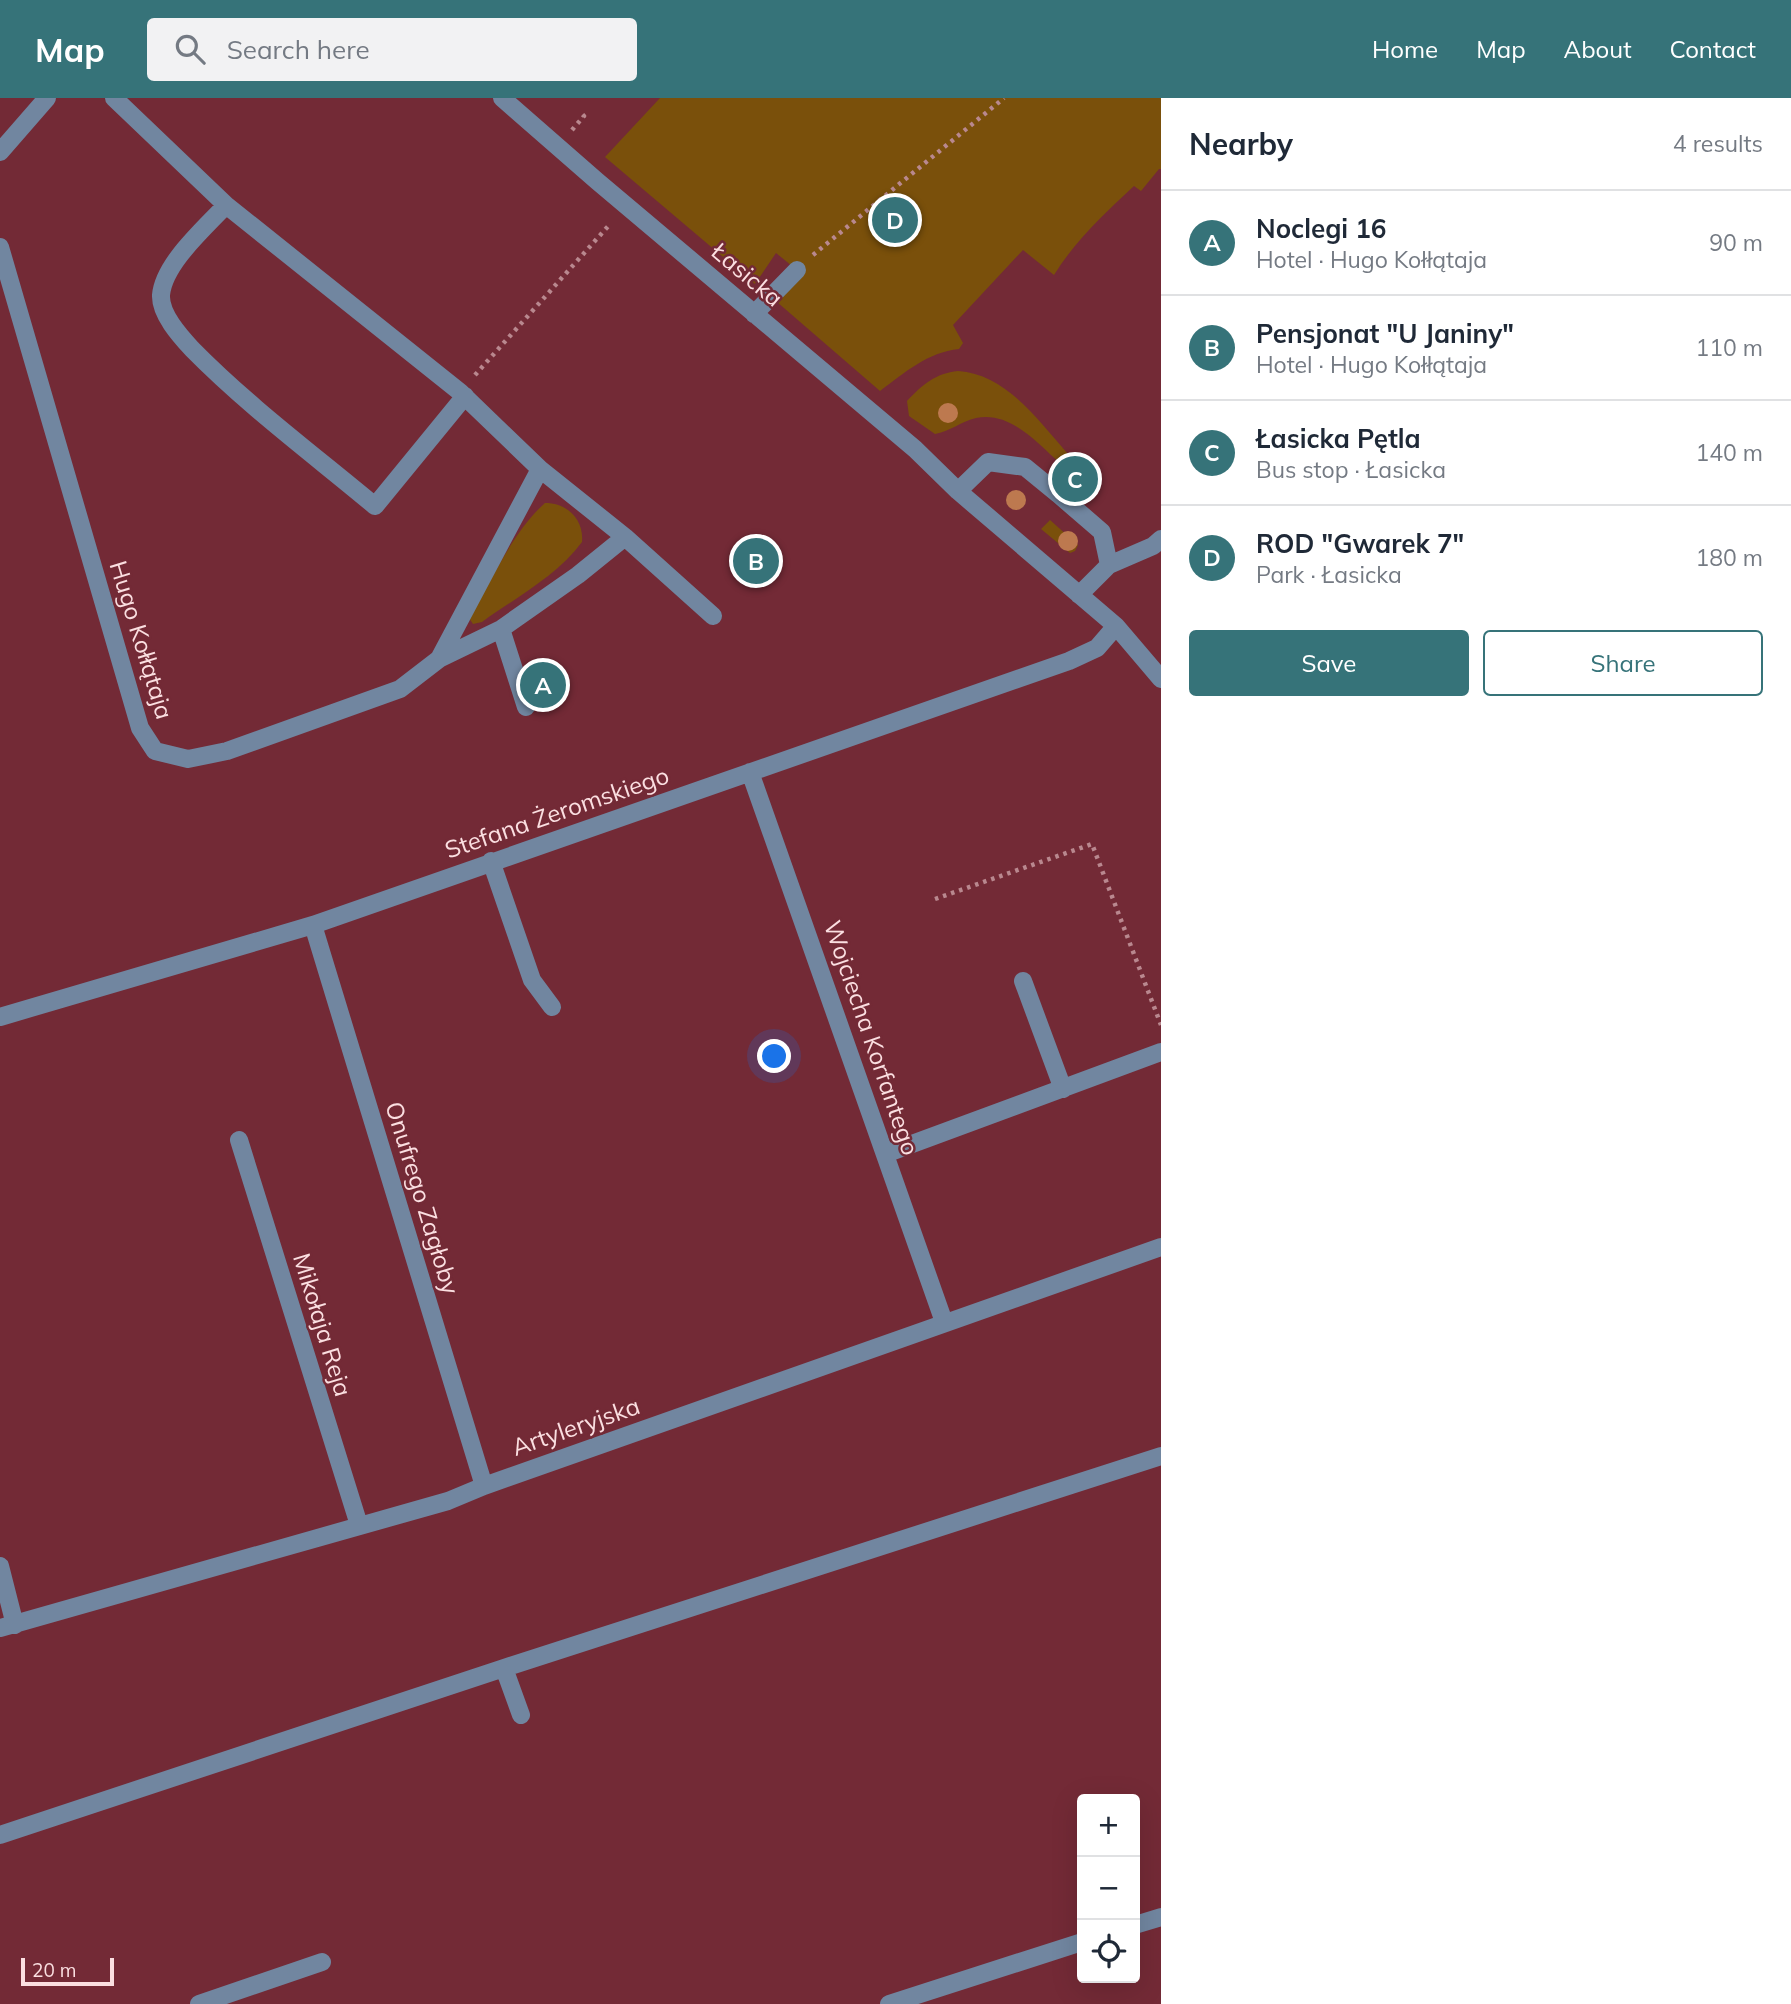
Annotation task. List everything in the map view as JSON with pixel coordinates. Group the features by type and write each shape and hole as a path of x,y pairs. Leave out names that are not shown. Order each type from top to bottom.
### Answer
{"street":[{"path":"0,152 47,98"},
{"path":"114,98 226,205 462,394 540,469 625,537 713,615"},
{"name":"Łasicka","path":"502,98 915,449 958,491 1079,595"},
{"path":"226,205 180,256 165,277 161,298 168,318 191,348 376,506 462,394"},
{"name":"Hugo Kołłątaja","path":"0,247 140,728 155,751 188,759 227,751 400,689 439,659 501,629 578,575 625,537"},
{"path":"754,314 797,270"},
{"path":"958,491 988,462 1025,467 1102,532 1109,565"},
{"name":"Hugo Kołłątaja","path":"439,659 540,469"},
{"path":"1161,539 1153,546 1109,565 1079,595 1116,626 1161,679"},
{"name":"Stefana Żeromskiego","path":"0,1017 313,925 1069,661 1097,648 1116,626"},
{"path":"501,629 526,707"},
{"name":"Wojciecha Korfantego","path":"750,772 944,1322"},
{"path":"491,861 532,980 552,1007"},
{"name":"Onufrego Zagłoby","path":"313,925 484,1486"},
{"path":"1023,981 1063,1088"},
{"path":"885,1154 1161,1052"},
{"name":"Mikołaja Reja","path":"239,1140 359,1525"},
{"name":"Artyleryjska","path":"7,1626 448,1501 944,1322 1161,1247"},
{"path":"0,1835 504,1668 1161,1457"},
{"path":"0,1566 7,1626"},
{"path":"504,1668 521,1715"},
{"path":"1140,1923 1161,1917"},
{"path":"889,2004 1077,1944"},
{"path":"199,2004 322,1962"}],"path":[{"path":"797,270 825,243 1004,98"},
{"path":"462,394 614,219"},
{"path":"935,899 1092,844 1161,1026"}],"shaded area":[{"path":"660,98 1161,98 1161,169 1141,191 1134,186 1101,217 1054,275 1023,250 953,325 963,343 959,349 927,359 880,391 777,302 797,270 776,253 755,284 605,157"},
{"path":"958,371 976,374 1007,390 1034,415 1069,455 1061,464 1023,430 1001,419 976,418 935,434 909,416 907,401 918,390 936,377"},
{"path":"545,503 561,506 573,514 580,527 582,542 535,586 482,622 473,624 469,618 503,558 523,528"},
{"path":"1050,520 1078,545 1075,551 1070,553 1041,529"}],"place":[{"name":"ROD \"Gwarek 7\"","path":"895,220"},
{"name":"Łasicka Pętla","path":"1075,479"},
{"name":"Pensjonat \"U Janiny\"","path":"756,561"},
{"name":"Noclegi 16","path":"543,685"}]}
